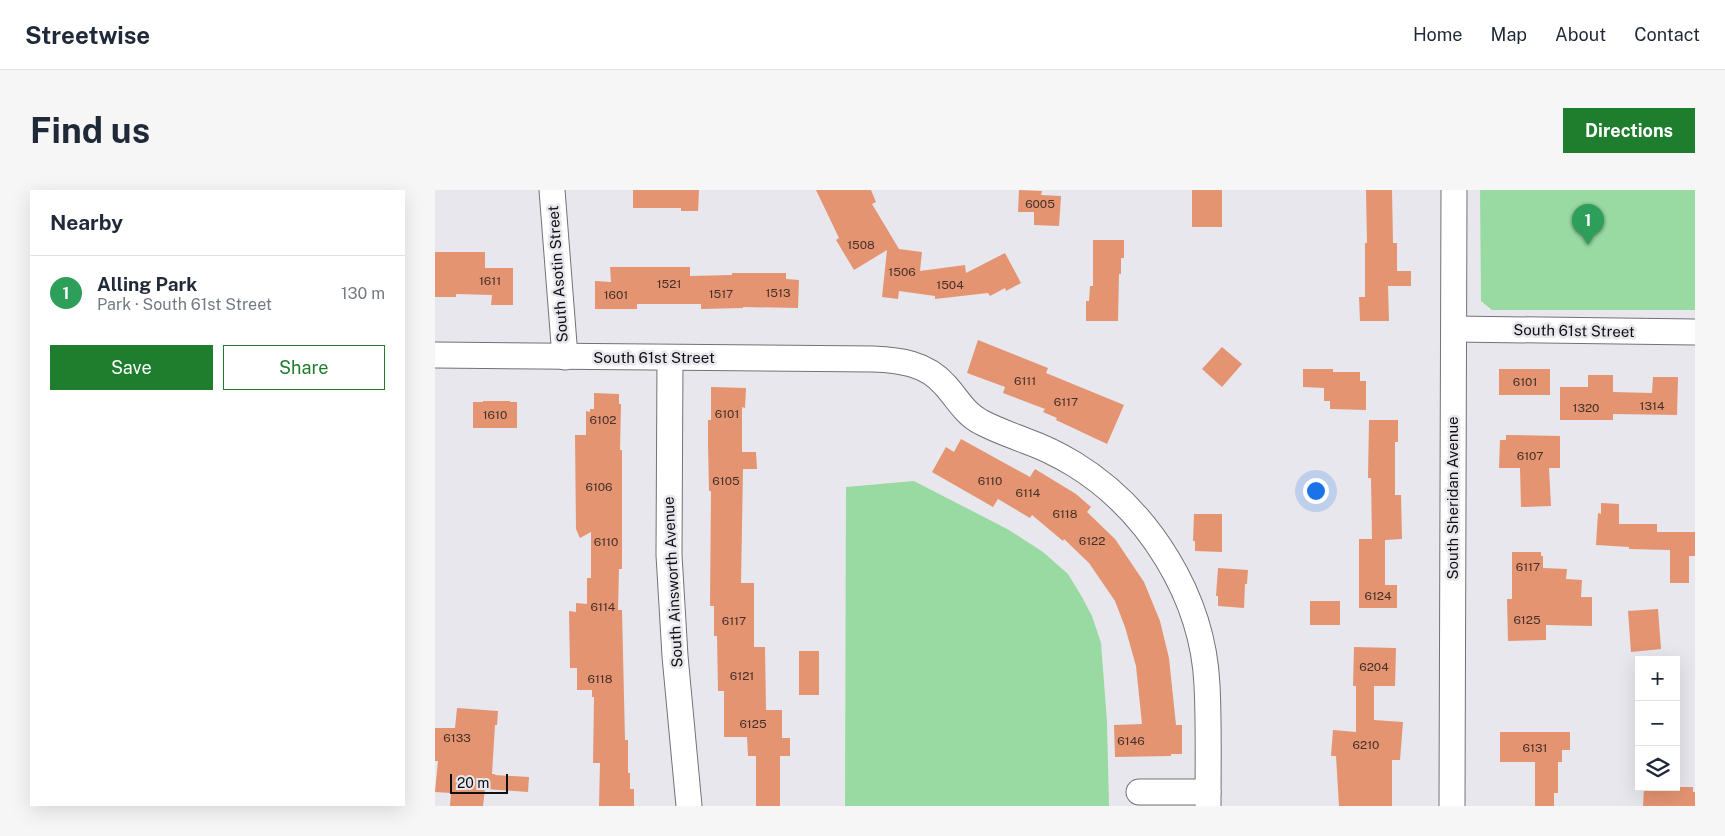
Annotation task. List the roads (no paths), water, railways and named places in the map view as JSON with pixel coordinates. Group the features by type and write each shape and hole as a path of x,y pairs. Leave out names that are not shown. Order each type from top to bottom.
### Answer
{"street":[{"name":"South Asotin Street","path":"552,190 565,357"},
{"name":"South Sheridan Avenue","path":"1452,806 1454,190"},
{"name":"South 61st Street","path":"1454,329 1695,332"},
{"name":"South 61st Street","path":"435,356 873,359 899,360 932,373 944,384 964,410 977,420 995,430 1051,452 1075,465 1098,481 1126,506 1148,531 1176,574 1196,624 1202,647 1207,684 1208,799"},
{"name":"South Ainsworth Avenue","path":"670,358 669,555 675,656 689,806"},
{"path":"1139,792 1208,799"}],"place":[{"name":"Alling Park","path":"1588,245"}]}
